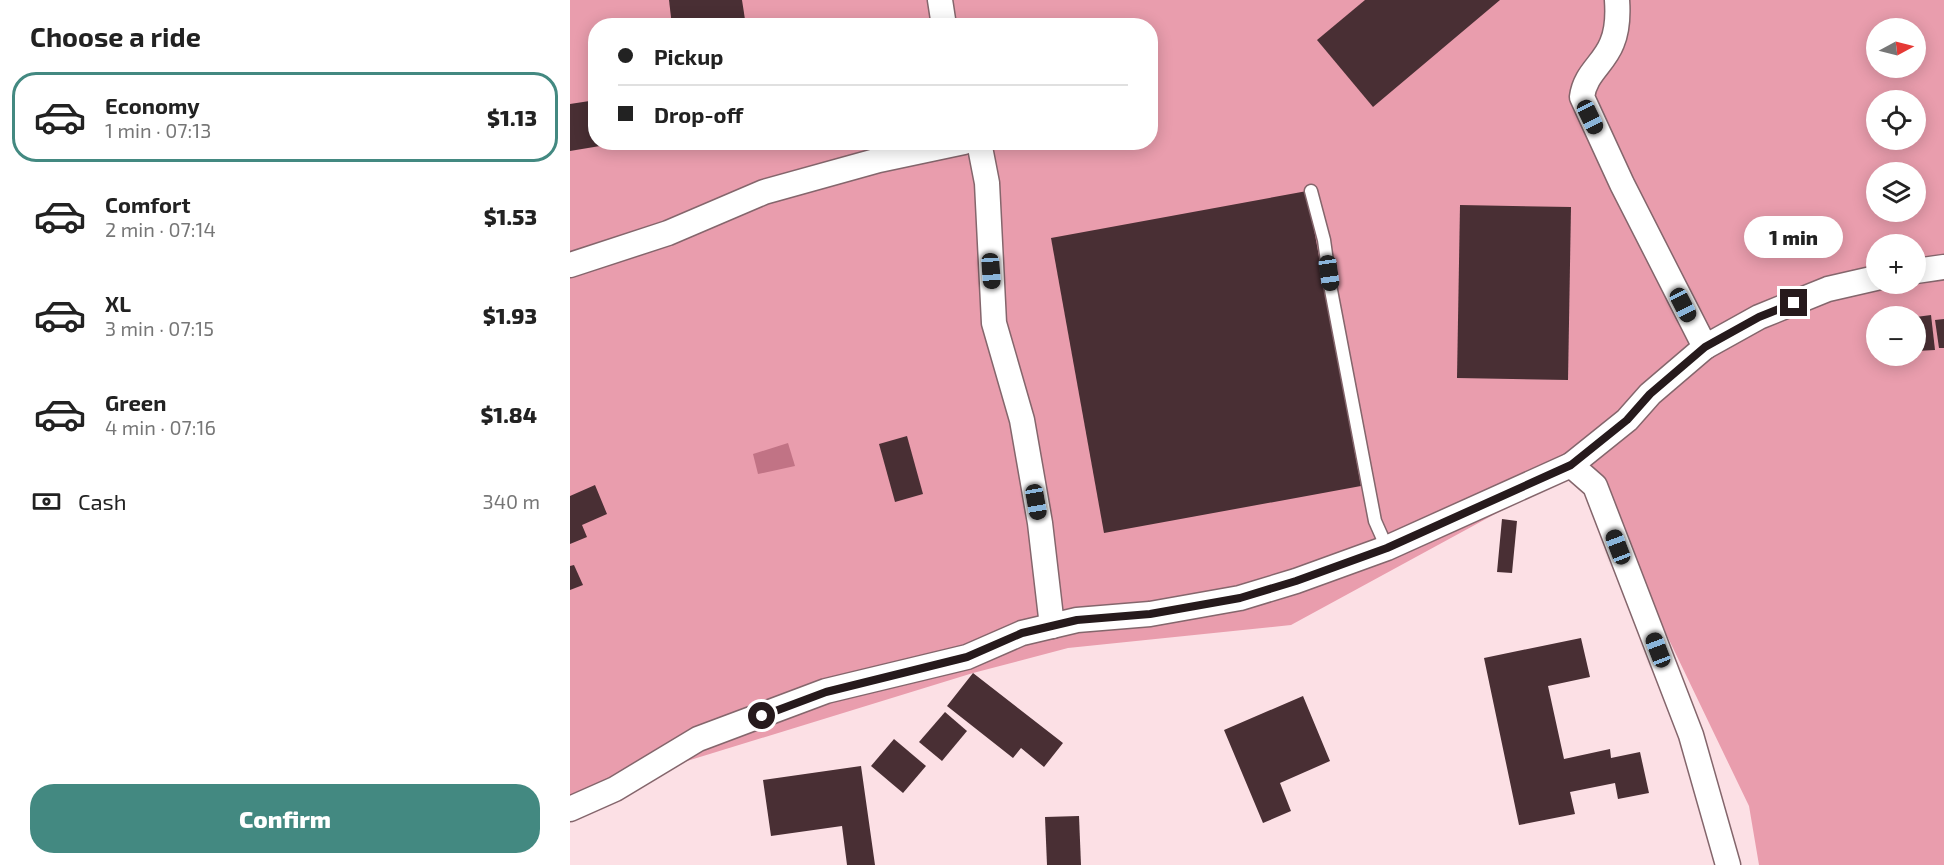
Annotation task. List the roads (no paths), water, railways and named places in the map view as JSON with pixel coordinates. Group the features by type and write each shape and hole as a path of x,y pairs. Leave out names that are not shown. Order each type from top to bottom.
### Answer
{"street":[{"path":"940,0 943,18"},
{"path":"1617,0 1618,21 1612,44 1584,83 1582,97 1622,184 1705,347"},
{"path":"570,265 668,233 773,189 879,160 926,150"},
{"path":"981,150 987,183 994,323 1022,420 1040,523 1052,626"},
{"path":"1926,270 1944,267"},
{"path":"570,809 615,789 698,739 826,692 967,657 1022,633 1077,620 1150,614 1240,598 1296,581 1387,548 1571,465 1627,420 1650,394 1705,347 1759,317 1828,290 1866,280"},
{"path":"1571,465 1595,486 1691,735 1728,865"}],"lane":[{"path":"1311,191 1324,240 1333,300 1375,521 1387,548"}]}
